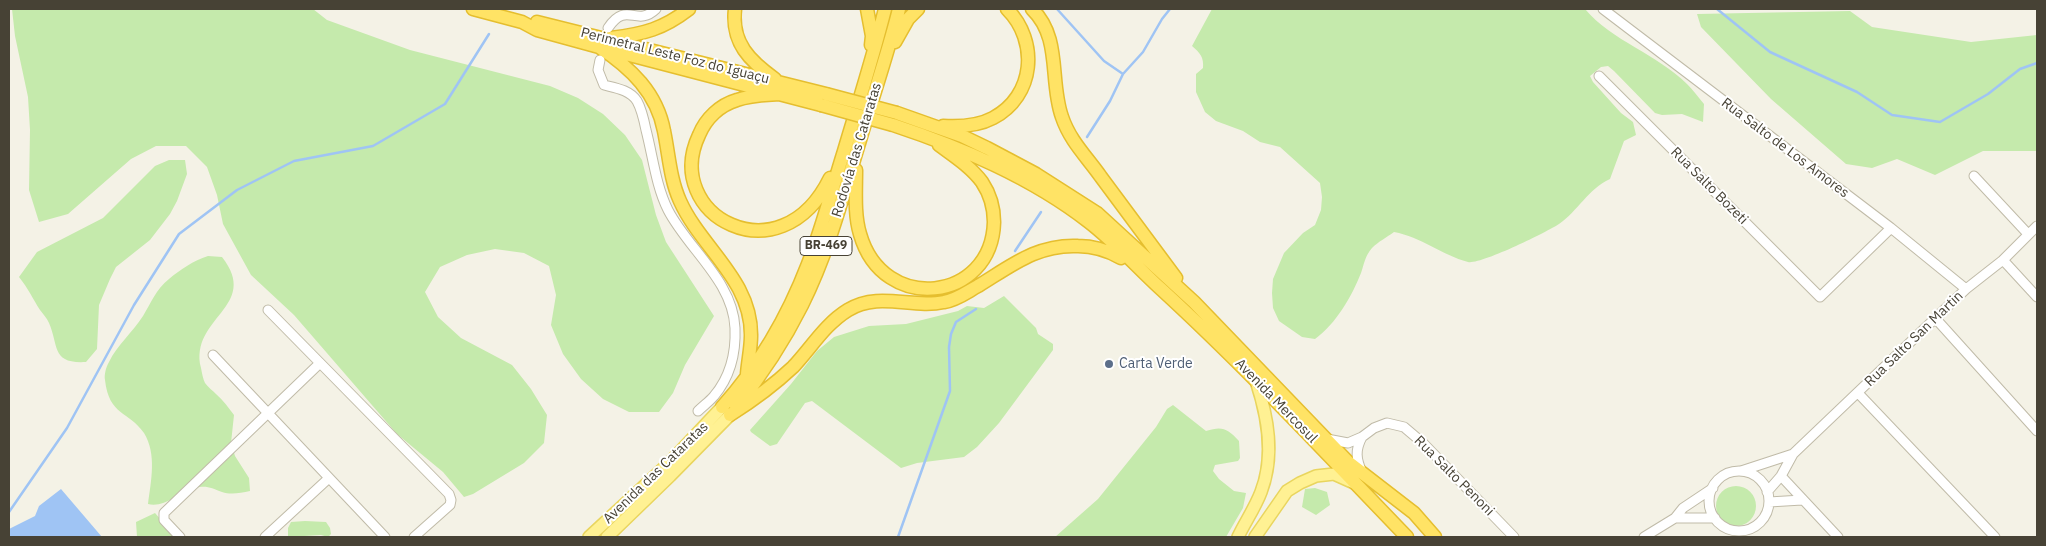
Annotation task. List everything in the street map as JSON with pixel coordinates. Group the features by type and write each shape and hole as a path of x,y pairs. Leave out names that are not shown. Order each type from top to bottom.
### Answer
{"highway":[{"name":"Perimetral Leste Foz do Iguaçu","path":"473,9 522,22 537,30 603,44 824,100 895,119 926,130"},
{"path":"603,44 651,32 677,19 689,9"},
{"path":"735,9 736,31 743,49 754,64 780,89"},
{"path":"867,9 872,36 868,70"},
{"name":"Rodovía das Cataratas","path":"726,411 786,314 809,264 885,9"},
{"name":"Rodovía das Cataratas","path":"726,411 755,384 802,305 825,250 856,155 899,9"},
{"path":"885,59 908,19 918,9"},
{"path":"926,130 984,122 1007,108 1018,95 1028,71 1028,45 1022,28 1007,9"},
{"path":"1032,9 1048,30 1054,59 1055,87 1061,116 1074,143 1093,165 1194,302"},
{"path":"603,44 630,69 650,94 662,121 672,174 681,204 739,287 747,308 752,336 746,376"},
{"path":"780,89 729,103 709,119 696,140 692,165 697,189 710,210 723,220 738,228 763,231 780,228 794,220 813,204 824,189 847,139"},
{"path":"856,155 858,225 863,243 871,258 889,277 904,286 921,289 947,286 969,274 986,252 992,235 993,208 982,182 970,168 926,130"},
{"path":"926,130 1051,197 1090,223 1140,270"},
{"path":"926,130 987,148 1036,174 1077,200 1097,214 1194,302"},
{"path":"726,411 752,400 792,368 830,324 858,304 882,300 927,304 944,302 957,298 1023,258 1060,245 1092,246 1105,250 1140,270"},
{"name":"Avenida Mercosul","path":"1140,270 1218,342 1359,479 1414,513 1436,537"},
{"name":"Avenida Mercosul","path":"1194,302 1326,438 1407,537"}],"main road":[{"path":"1238,537 1261,493 1267,474 1269,452 1268,427 1265,408 1256,381"},
{"name":"Avenida das Cataratas","path":"589,537 726,411"},
{"name":"Avenida das Cataratas","path":"607,537 670,476 726,411"},
{"path":"1255,537 1287,492 1300,483 1316,476 1334,474 1359,479"}],"street":[{"path":"656,9 653,12 642,14 626,11 614,16 603,44 598,70 604,84 630,93 640,106 664,202 675,222 722,287 731,310 735,327 734,351 729,369 714,397 698,411"},
{"name":"Rua Salto de Los Amores","path":"1603,9 1891,228 1966,289"},
{"name":"Rua Salto Bozeti","path":"1599,76 1820,296 1891,228"},
{"path":"1974,176 2028,234"},
{"name":"Rua Salto San Martin","path":"1768,497 1782,476 1793,454 1966,289 2003,260 2037,226"},
{"path":"2003,260 2037,297"},
{"path":"268,310 448,494 451,500 450,505 414,537"},
{"path":"1936,319 2037,431"},
{"path":"213,355 385,537"},
{"path":"180,537 164,520 164,513 319,364"},
{"path":"1858,393 1995,537"},
{"name":"Rua Salto Penoni","path":"1326,438 1348,443 1387,423 1404,427 1424,444 1514,537"},
{"path":"1359,479 1356,454 1362,437"},
{"name":"Rua Salto San Martin","path":"1740,471 1793,454"},
{"path":"1644,537 1675,518 1683,508 1713,488 1722,477 1740,471 1759,479 1768,497 1767,511 1763,520 1747,530 1726,533 1715,518 1709,503 1713,488"},
{"path":"1782,476 1838,537"},
{"path":"265,537 329,478"},
{"path":"1768,497 1802,500"},
{"path":"1675,518 1715,518"}],"green space":[{"path":"12,9 313,9 327,20 410,50 550,86 578,98 603,114 625,135 642,160 656,215 666,242 714,316 685,365 673,393 659,412 629,412 603,399 581,379 563,354 551,325 556,295 549,266 524,253 495,249 467,255 440,267 425,292 438,317 461,338 512,365 531,389 547,415 544,443 524,463 473,494 464,497 443,472 397,434 294,315 251,275 223,224 217,195 207,167 186,146 156,146 131,159 68,214 39,222 29,190 30,130 28,97 15,36"},
{"path":"1212,9 1585,9 1608,30 1662,64 1687,84 1704,104 1703,122 1682,114 1662,115 1655,113 1614,71 1608,66 1601,67 1590,76 1593,82 1621,113 1633,122 1636,135 1624,141 1610,179 1595,188 1566,219 1514,247 1475,262 1458,259 1404,234 1394,232 1372,248 1366,257 1353,291 1330,326 1315,339 1302,337 1279,321 1273,308 1273,279 1284,253 1303,233 1315,225 1321,210 1320,183 1280,147 1260,142 1243,131 1216,121 1205,112 1196,92 1196,74 1203,68 1203,61 1199,53 1192,46"},
{"path":"1850,11 1872,27 1971,42 2037,35 2037,151 1983,151 1935,175 1897,159 1872,168 1846,164 1771,99 1701,27 1697,14"},
{"path":"169,160 185,160 187,174 177,201 170,214 150,240 116,267 99,305 97,349 86,362 67,360 58,352 48,321 19,277 37,252 103,218 155,166"},
{"path":"208,256 222,257 232,274 233,288 229,301 205,336 200,351 201,368 205,383 234,415 231,443 235,456 249,478 250,491 229,493 209,487 199,487 160,504 148,504 152,468 151,450 144,433 115,407 111,400 107,392 106,371 112,356 139,322 161,287 183,269 197,260"},
{"path":"1004,296 1036,328 1038,334 1053,344 1053,350 999,423 977,447 964,457 917,463 901,468 812,401 805,403 777,444 770,446 751,432 750,430 791,384 817,351 834,337 869,326 906,324 958,311 967,306 984,308"},
{"path":"1173,405 1206,431 1224,429 1239,441 1240,458 1238,461 1215,465 1213,471 1219,479 1234,491 1246,493 1243,508 1226,537 1055,537 1098,499 1156,427 1167,409"},
{"path":"1740,486 1747,489 1753,495 1756,506 1755,514 1747,523 1740,526 1732,526 1725,523 1717,514 1716,502 1719,495 1728,487"},
{"path":"1315,488 1327,492 1330,505 1316,515 1302,507 1305,489"},
{"path":"155,513 176,537 137,537 136,522"},
{"path":"291,522 326,522 331,534 328,537 321,535 288,537 288,528"}],"water":[{"path":"61,489 102,537 9,537 9,529 35,516 39,506"}],"waterway":[{"path":"1057,9 1104,61 1123,74"},
{"path":"1087,137 1110,101 1123,74 1143,52 1170,9"},
{"path":"1717,9 1770,52 1857,92 1892,115 1940,122 1988,94 2020,69 2037,63"},
{"path":"9,512 67,428 134,305 179,234 237,190 294,161 373,146 445,104 489,34"},
{"path":"1015,251 1041,212"},
{"path":"898,537 950,391 949,347 951,334 956,322 976,309"}],"place":[{"name":"Carta Verde","path":"1109,364"}]}
